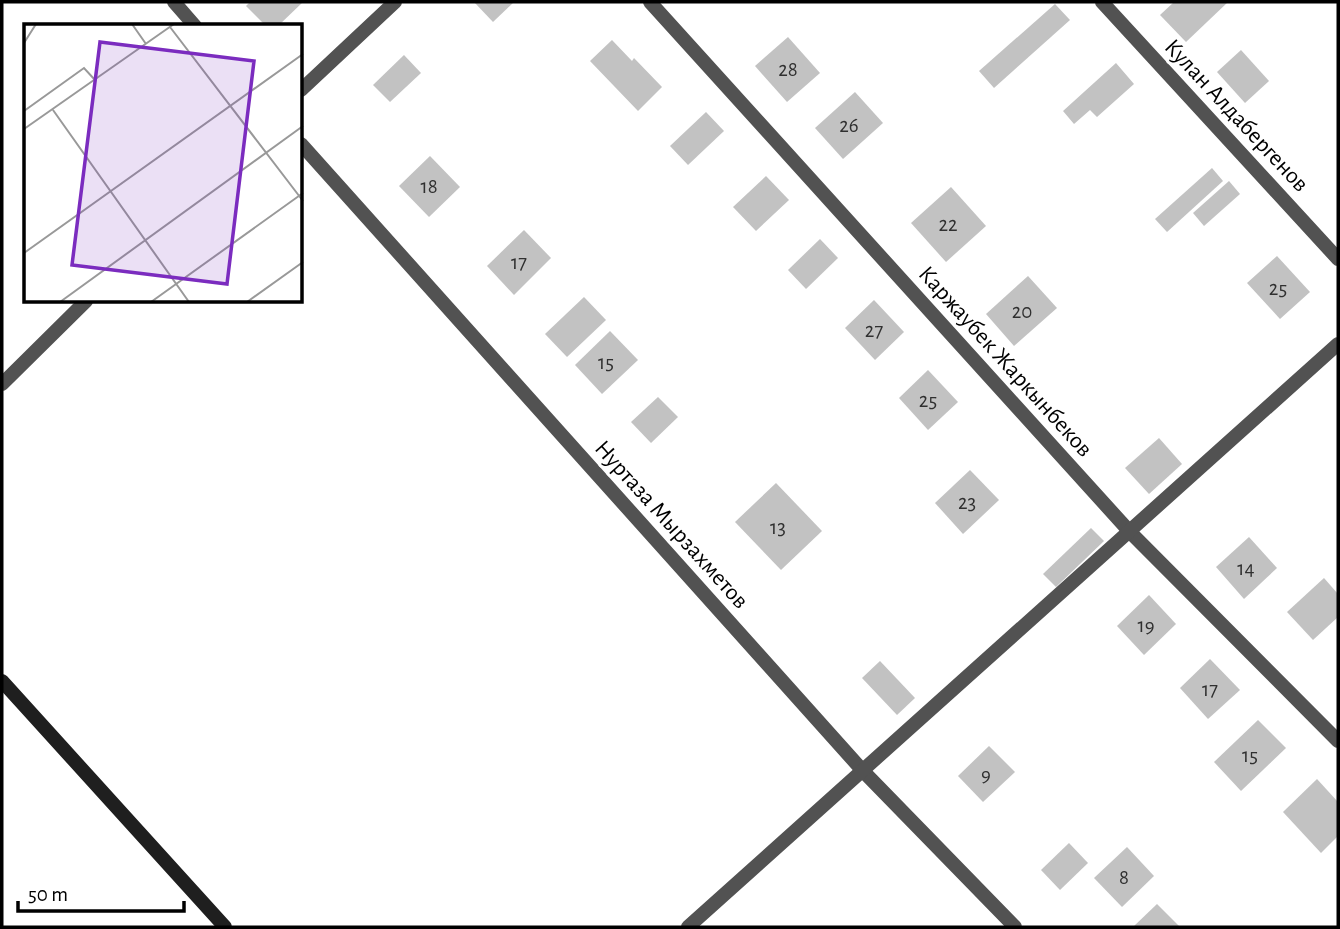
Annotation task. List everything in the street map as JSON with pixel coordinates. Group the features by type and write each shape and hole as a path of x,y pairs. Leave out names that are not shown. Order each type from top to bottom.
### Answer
{"main road":[{"path":"2,681 225,927"}],"street":[{"path":"174,2 193,24"},
{"path":"303,88 395,2"},
{"name":"Каржаубек Жаркынбеков","path":"650,2 1130,531 1338,741"},
{"name":"Кулан Алдабергенов","path":"1102,2 1338,259"},
{"name":"Нуртаза Мырзахметов","path":"303,146 863,771 1015,927"},
{"path":"2,384 84,303"},
{"path":"688,927 1338,344"}],"building":[{"path":"250,2 303,2 280,24 264,24 246,6"},
{"path":"474,2 514,2 493,22"},
{"path":"1174,2 1228,2 1186,42 1160,15"},
{"path":"1055,4 1070,20 994,88 979,71"},
{"path":"788,37 820,73 787,102 755,66"},
{"path":"612,40 662,87 638,111 590,61"},
{"path":"1241,50 1269,81 1245,103 1217,72"},
{"path":"404,55 421,73 390,102 373,85"},
{"path":"1116,63 1134,84 1097,117 1090,110 1074,124 1063,111"},
{"path":"855,92 883,123 843,159 815,128"},
{"path":"706,112 724,131 688,165 670,146"},
{"path":"430,156 460,187 429,217 399,186"},
{"path":"1212,168 1223,181 1167,232 1155,219"},
{"path":"766,176 789,200 756,231 733,207"},
{"path":"1229,181 1240,194 1204,226 1193,213"},
{"path":"951,187 986,226 946,262 911,223"},
{"path":"524,230 551,258 514,295 487,266"},
{"path":"820,239 838,258 806,289 788,270"},
{"path":"1277,256 1310,292 1280,319 1247,283"},
{"path":"1028,276 1057,308 1014,346 986,314"},
{"path":"584,297 606,320 567,357 545,334"},
{"path":"874,300 904,332 875,360 845,328"},
{"path":"610,331 638,360 602,394 575,365"},
{"path":"928,370 958,402 928,430 899,398"},
{"path":"658,397 678,417 651,443 631,422"},
{"path":"1159,438 1182,464 1149,494 1125,468"},
{"path":"970,470 999,500 963,534 935,503"},
{"path":"776,483 822,531 781,570 735,522"},
{"path":"1091,528 1104,541 1056,587 1043,574"},
{"path":"1249,537 1277,568 1244,599 1216,567"},
{"path":"1324,578 1338,594 1338,617 1313,640 1287,612"},
{"path":"1149,595 1176,624 1144,655 1117,626"},
{"path":"1210,659 1240,690 1208,719 1180,688"},
{"path":"880,661 915,698 897,715 862,678"},
{"path":"1258,720 1286,748 1241,791 1214,762"},
{"path":"989,746 1015,772 983,802 958,776"},
{"path":"1317,779 1338,802 1338,836 1321,853 1283,812"},
{"path":"1069,843 1088,863 1060,890 1041,870"},
{"path":"1127,847 1154,876 1122,907 1094,878"},
{"path":"1157,904 1180,927 1133,927"}]}
